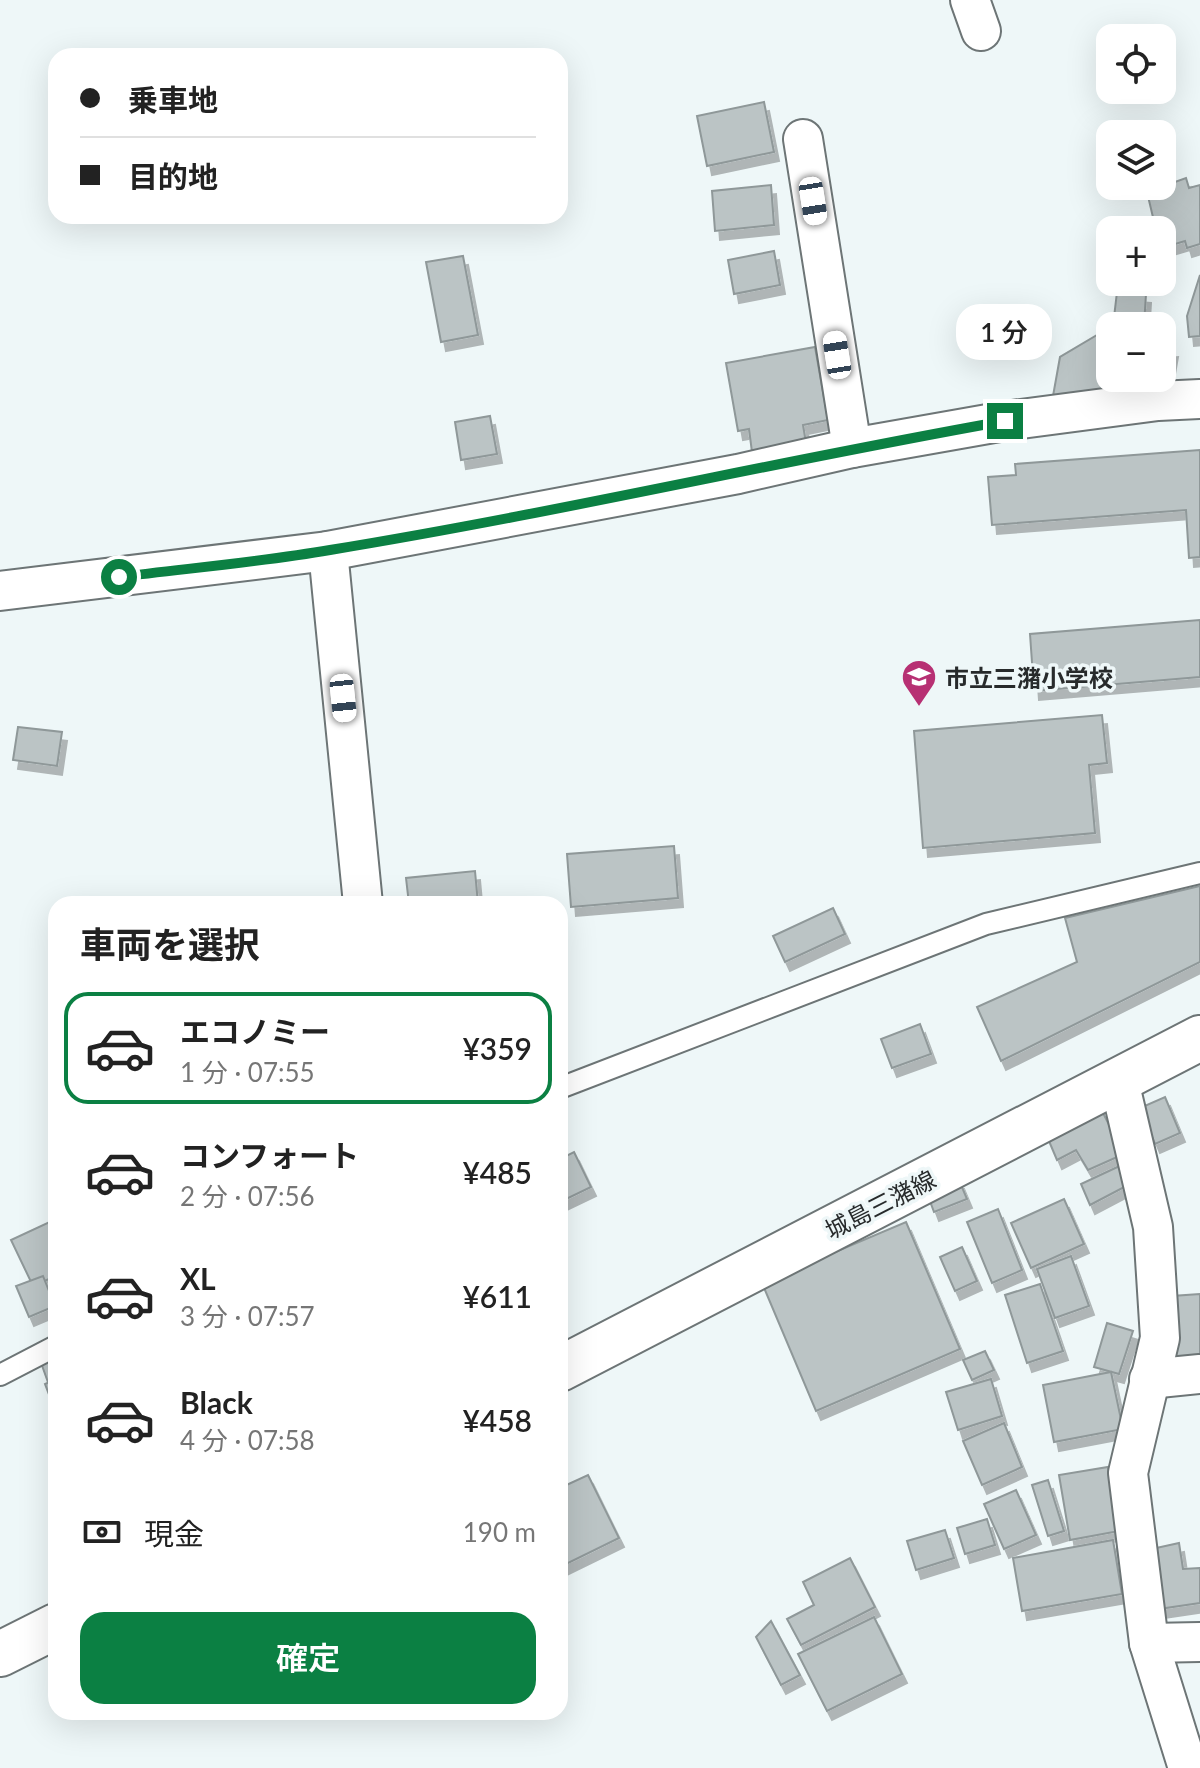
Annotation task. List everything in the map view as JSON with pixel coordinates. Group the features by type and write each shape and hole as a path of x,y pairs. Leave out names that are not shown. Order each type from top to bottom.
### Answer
{"main road":[{"name":"城島三潴線","path":"568,1365 1200,1038"},
{"path":"0,1654 48,1630"}],"street":[{"path":"803,139 852,448"},
{"path":"0,591 328,551 738,474 852,448 1020,419 1158,401 1200,399"},
{"path":"328,551 362,896"},
{"path":"1119,1081 1153,1227 1160,1338 1128,1473 1149,1643 1188,1768"},
{"path":"1149,1379 1200,1374"},
{"path":"1149,1643 1200,1642"}],"lane":[{"path":"568,1085 986,924 1200,873"},
{"path":"0,1375 48,1350"}],"building":[{"path":"764,102 774,152 707,166 697,116"},
{"path":"1186,178 1189,188 1200,185 1200,244 1187,248 1185,241 1176,244 1176,216 1153,216 1149,200 1176,200 1176,182"},
{"path":"771,185 774,225 715,231 712,191"},
{"path":"774,251 780,285 734,294 728,260"},
{"path":"463,256 478,335 441,342 426,262"},
{"path":"1200,275 1200,336 1189,337 1187,316"},
{"path":"1117,296 1146,296 1145,312 1115,312"},
{"path":"1096,336 1096,392 1120,392 1118,398 1053,396 1060,357"},
{"path":"815,347 828,420 803,425 806,443 752,452 749,429 738,431 726,363"},
{"path":"490,416 497,454 461,460 455,422"},
{"path":"1200,450 1200,557 1189,558 1186,510 992,525 988,477 1016,475 1015,464"},
{"path":"1200,620 1200,677 1034,691 1030,634"},
{"path":"1102,715 1107,763 1089,765 1095,833 923,848 914,731"},
{"path":"18,727 62,732 57,766 13,760"},
{"path":"674,846 678,898 571,907 567,854"},
{"path":"475,871 477,896 408,896 406,878"},
{"path":"1200,886 1200,962 1001,1061 977,1007 1077,962 1065,918"},
{"path":"833,908 845,934 785,962 773,936"},
{"path":"920,1024 931,1054 892,1068 881,1039"},
{"path":"1165,1097 1180,1133 1155,1144 1140,1108"},
{"path":"1102,1111 1124,1154 1088,1170 1076,1150 1057,1160 1046,1134"},
{"path":"574,1152 591,1187 568,1198 568,1155"},
{"path":"1126,1163 1132,1183 1090,1205 1081,1184"},
{"path":"959,1180 967,1199 934,1212 927,1193"},
{"path":"1064,1199 1084,1244 1031,1268 1011,1223"},
{"path":"998,1209 1022,1270 992,1283 967,1222"},
{"path":"906,1222 960,1349 816,1411 762,1283"},
{"path":"48,1223 48,1279 33,1286 11,1240"},
{"path":"962,1247 977,1281 955,1291 940,1257"},
{"path":"1071,1256 1089,1306 1055,1318 1037,1269"},
{"path":"43,1276 48,1288 48,1309 29,1317 16,1286"},
{"path":"1040,1284 1063,1351 1027,1363 1005,1295"},
{"path":"1200,1294 1200,1356 1176,1359 1172,1296"},
{"path":"1107,1323 1133,1331 1119,1374 1094,1367"},
{"path":"985,1351 994,1370 972,1380 963,1360"},
{"path":"48,1354 48,1382 39,1357"},
{"path":"1111,1372 1123,1429 1054,1442 1043,1385"},
{"path":"991,1379 1002,1416 958,1430 946,1392"},
{"path":"1004,1423 1022,1467 982,1485 963,1441"},
{"path":"1108,1467 1119,1531 1070,1540 1059,1475"},
{"path":"588,1475 619,1538 568,1563 568,1484"},
{"path":"1048,1480 1064,1531 1048,1536 1032,1485"},
{"path":"1016,1490 1036,1535 1004,1549 984,1504"},
{"path":"987,1519 995,1545 965,1554 957,1528"},
{"path":"945,1530 954,1558 916,1570 907,1541"},
{"path":"1113,1540 1122,1594 1022,1611 1013,1558"},
{"path":"1179,1543 1183,1569 1200,1568 1200,1603 1152,1610 1147,1550"},
{"path":"850,1558 875,1607 801,1645 787,1619 814,1605 803,1582"},
{"path":"874,1617 902,1674 827,1711 798,1654"},
{"path":"771,1621 800,1675 781,1685 756,1637"}],"place":[{"name":"市立三潴小学校","path":"919,708"}],"route":[{"path":"119,577 328,551 1005,421"}]}
